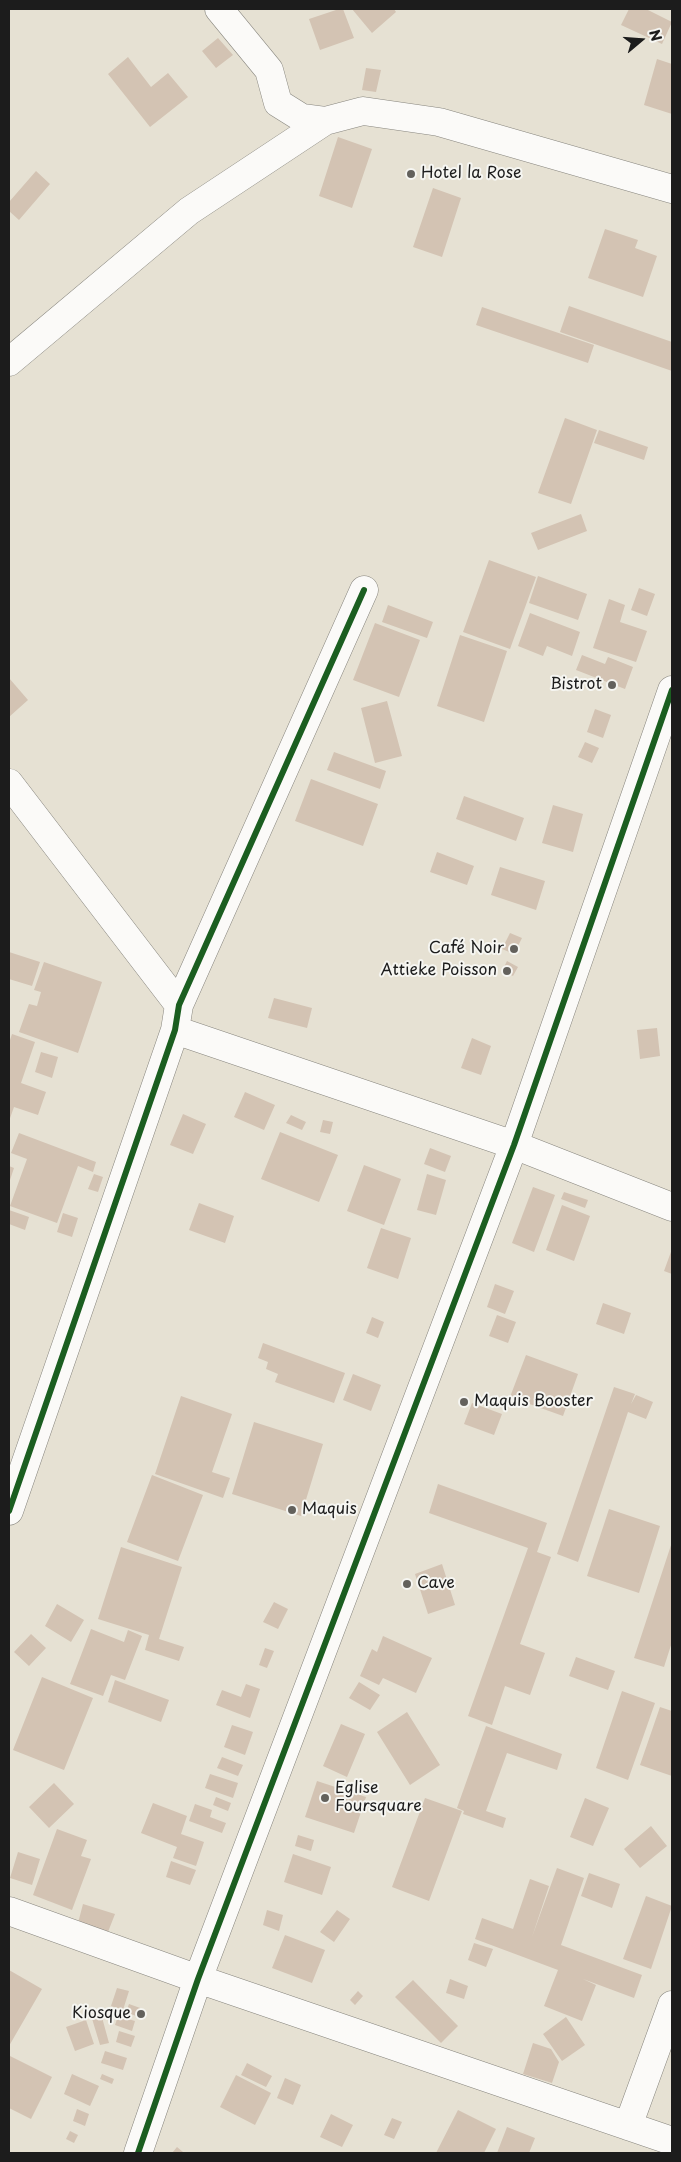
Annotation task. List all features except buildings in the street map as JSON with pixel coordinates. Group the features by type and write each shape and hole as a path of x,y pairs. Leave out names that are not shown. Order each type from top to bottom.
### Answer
{"street":[{"path":"219,9 268,70 278,103 302,118 325,122"},
{"path":"9,362 189,211 325,122 362,111 440,122 672,189"},
{"path":"9,1511 177,1017 364,590"},
{"path":"138,2153 198,1979 514,1145 672,690"},
{"path":"12,793 177,1017 672,1206"},
{"path":"9,1911 198,1979 672,2141"},
{"path":"628,2126 672,2005"}],"cycle path":[{"path":"9,1511 175,1030 179,1005 364,590"},
{"path":"138,2153 198,1979 514,1145 672,690"}],"place":[{"name":"Hotel la Rose","path":"411,174"},
{"name":"Bistrot","path":"612,685"},
{"name":"Café Noir","path":"514,949"},
{"name":"Attieke Poisson","path":"507,971"},
{"name":"Maquis Booster","path":"464,1402"},
{"name":"Maquis","path":"292,1510"},
{"name":"Cave","path":"407,1584"},
{"name":"Eglise Foursquare","path":"325,1798"},
{"name":"Kiosque","path":"141,2014"}]}
